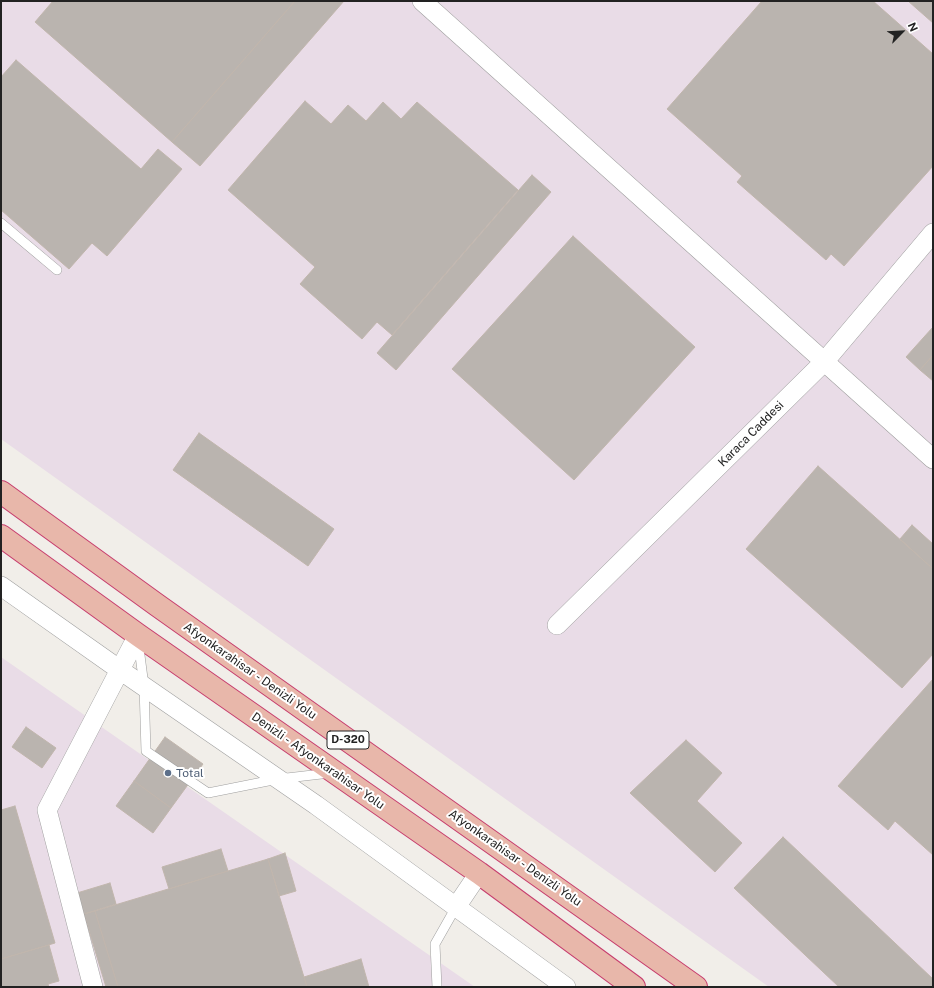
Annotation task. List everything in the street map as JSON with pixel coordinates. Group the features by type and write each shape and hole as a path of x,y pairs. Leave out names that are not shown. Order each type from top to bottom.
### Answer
{"highway":[{"name":"Afyonkarahisar - Denizli Yolu","path":"1,492 157,605 696,987"},
{"name":"Denizli - Afyonkarahisar Yolu","path":"1,536 138,635 479,872 634,987"}],"street":[{"path":"422,1 933,459"},
{"name":"Karaca Caddesi","path":"558,625 824,362 933,233"},
{"path":"1,586 316,805 566,987"},
{"path":"93,987 47,810 138,635"},
{"path":"456,907 479,872"}],"lane":[{"path":"1,223 57,270"},
{"path":"138,635 144,686 146,751 208,793 278,779 335,772"},
{"path":"438,987 435,944 456,907"}],"shaded area":[{"path":"1,1 933,1 933,987 769,987 1,439"},
{"path":"1,657 475,987 1,987"}],"building":[{"path":"53,1 295,1 172,142 35,22"},
{"path":"295,1 344,1 200,166 172,142"},
{"path":"762,1 873,1 933,54 933,166 844,266 831,254 826,260 737,182 742,176 667,109"},
{"path":"908,1 933,1 933,23"},
{"path":"16,60 141,169 158,149 182,169 107,256 92,243 69,269 1,210 1,77"},
{"path":"305,101 331,124 348,105 366,121 383,102 401,119 417,102 518,190 392,335 377,322 362,339 300,284 315,267 228,190"},
{"path":"532,175 551,192 396,370 377,353"},
{"path":"573,236 695,347 574,480 452,369"},
{"path":"933,327 933,355 920,370 906,357"},
{"path":"933,355 933,381 920,370"},
{"path":"199,433 334,529 308,566 173,470"},
{"path":"818,466 933,569 933,654 902,688 746,549"},
{"path":"912,525 933,544 933,569 900,539"},
{"path":"933,679 933,855 895,821 888,830 838,786"},
{"path":"26,727 56,748 42,768 12,747"},
{"path":"165,737 203,764 171,808 134,781"},
{"path":"686,740 722,773 697,801 742,843 715,872 630,793"},
{"path":"134,781 171,808 153,833 116,806"},
{"path":"15,806 55,943 1,959 1,810"},
{"path":"783,837 933,979 933,987 839,987 734,888"},
{"path":"221,849 228,871 169,889 162,867"},
{"path":"285,853 296,891 279,896 268,859"},
{"path":"268,859 307,987 118,987 95,911"},
{"path":"110,883 116,904 84,914 77,893"},
{"path":"95,911 118,987 106,987 84,914"},
{"path":"49,945 59,981 48,984 49,987 1,987 1,959"},
{"path":"361,959 369,987 307,987 304,977"}],"place":[{"name":"Total","path":"168,773"}]}
